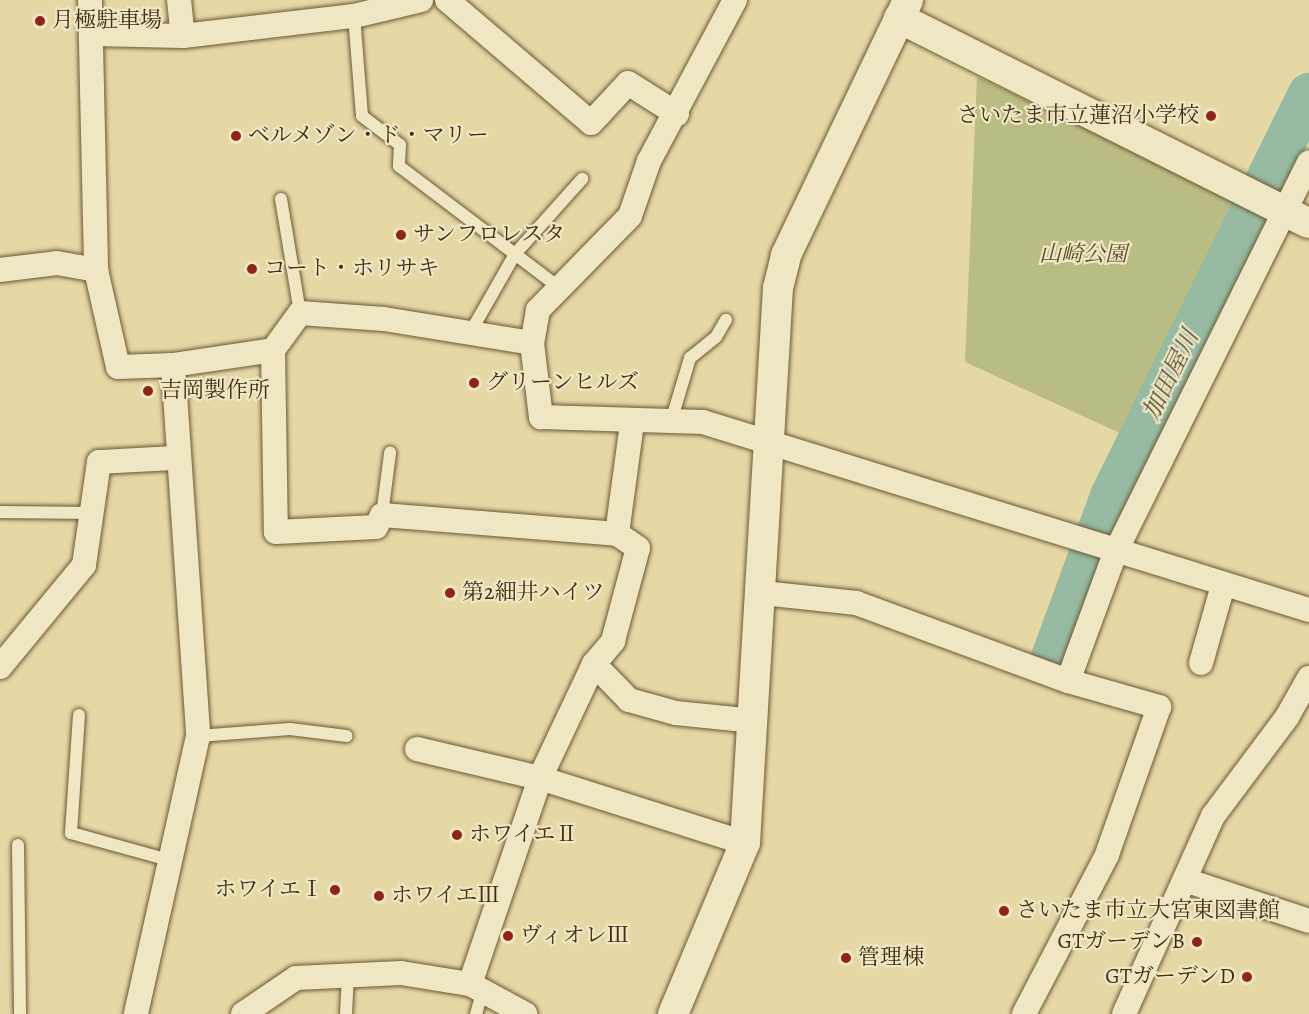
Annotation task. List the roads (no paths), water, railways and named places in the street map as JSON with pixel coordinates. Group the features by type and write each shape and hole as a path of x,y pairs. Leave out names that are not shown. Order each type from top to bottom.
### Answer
{"street":[{"path":"90,0 94,34 96,270 118,366 173,365 273,350"},
{"path":"179,0 183,36"},
{"path":"94,34 183,36 354,16 422,0"},
{"path":"447,0 591,123 628,83 677,114"},
{"path":"735,0 677,114 649,161 630,216 538,310 532,343 541,417 632,423 672,418 769,442 1115,553 1309,610"},
{"path":"673,1014 745,843 763,593 778,288 786,255 904,9 1298,218"},
{"path":"1068,681 1115,553 1298,218 1309,162"},
{"path":"0,270 57,263 96,270"},
{"path":"476,997 540,778 594,664 613,640 638,548 617,534 382,514 376,527 276,532 273,350 300,313 470,333 532,343"},
{"path":"136,1014 198,736 176,458 173,365"},
{"path":"617,534 632,423"},
{"path":"0,667 84,565 94,513 99,462 176,458"},
{"path":"1201,663 1223,585"},
{"path":"763,593 856,603 1068,681 1159,707 1107,855 1024,1014"},
{"path":"594,664 629,700 676,713 755,721"},
{"path":"1124,1014 1188,881 1213,816 1287,717 1309,678"},
{"path":"417,749 540,778 745,843"},
{"path":"1188,881 1309,921"},
{"path":"243,1014 296,978 401,973 525,1014"}],"lane":[{"path":"354,16 362,116 400,145 399,166 560,288"},
{"path":"470,333 515,254 582,179"},
{"path":"281,199 300,313"},
{"path":"672,418 690,358 716,337 726,320"},
{"path":"382,514 390,453"},
{"path":"0,512 94,513"},
{"path":"79,715 71,832 169,860"},
{"path":"198,736 290,729 347,736"},
{"path":"18,845 20,1014"},
{"path":"346,1014 348,974"}],"waterway":[{"name":"加田屋川","path":"1050,663 1112,494 1309,94"}],"place":[{"name":"月極駐車場","path":"40,21"},
{"name":"さいたま市立蓮沼小学校","path":"1211,116"},
{"name":"ベルメゾン・ド・マリー","path":"236,136"},
{"name":"サンフロレスタ","path":"401,235"},
{"name":"コート・ホリサキ","path":"252,269"},
{"name":"グリーンヒルズ","path":"474,383"},
{"name":"吉岡製作所","path":"148,391"},
{"name":"第2細井ハイツ","path":"450,593"},
{"name":"ホワイエⅡ","path":"457,835"},
{"name":"ホワイエⅠ","path":"335,890"},
{"name":"ホワイエⅢ","path":"379,896"},
{"name":"さいたま市立大宮東図書館","path":"1004,911"},
{"name":"ヴィオレⅢ","path":"508,936"},
{"name":"GTガーデンB","path":"1197,942"},
{"name":"管理棟","path":"846,958"},
{"name":"GTガーデンD","path":"1247,977"}],"park label":[{"name":"山崎公園","path":"1083,255"}]}
